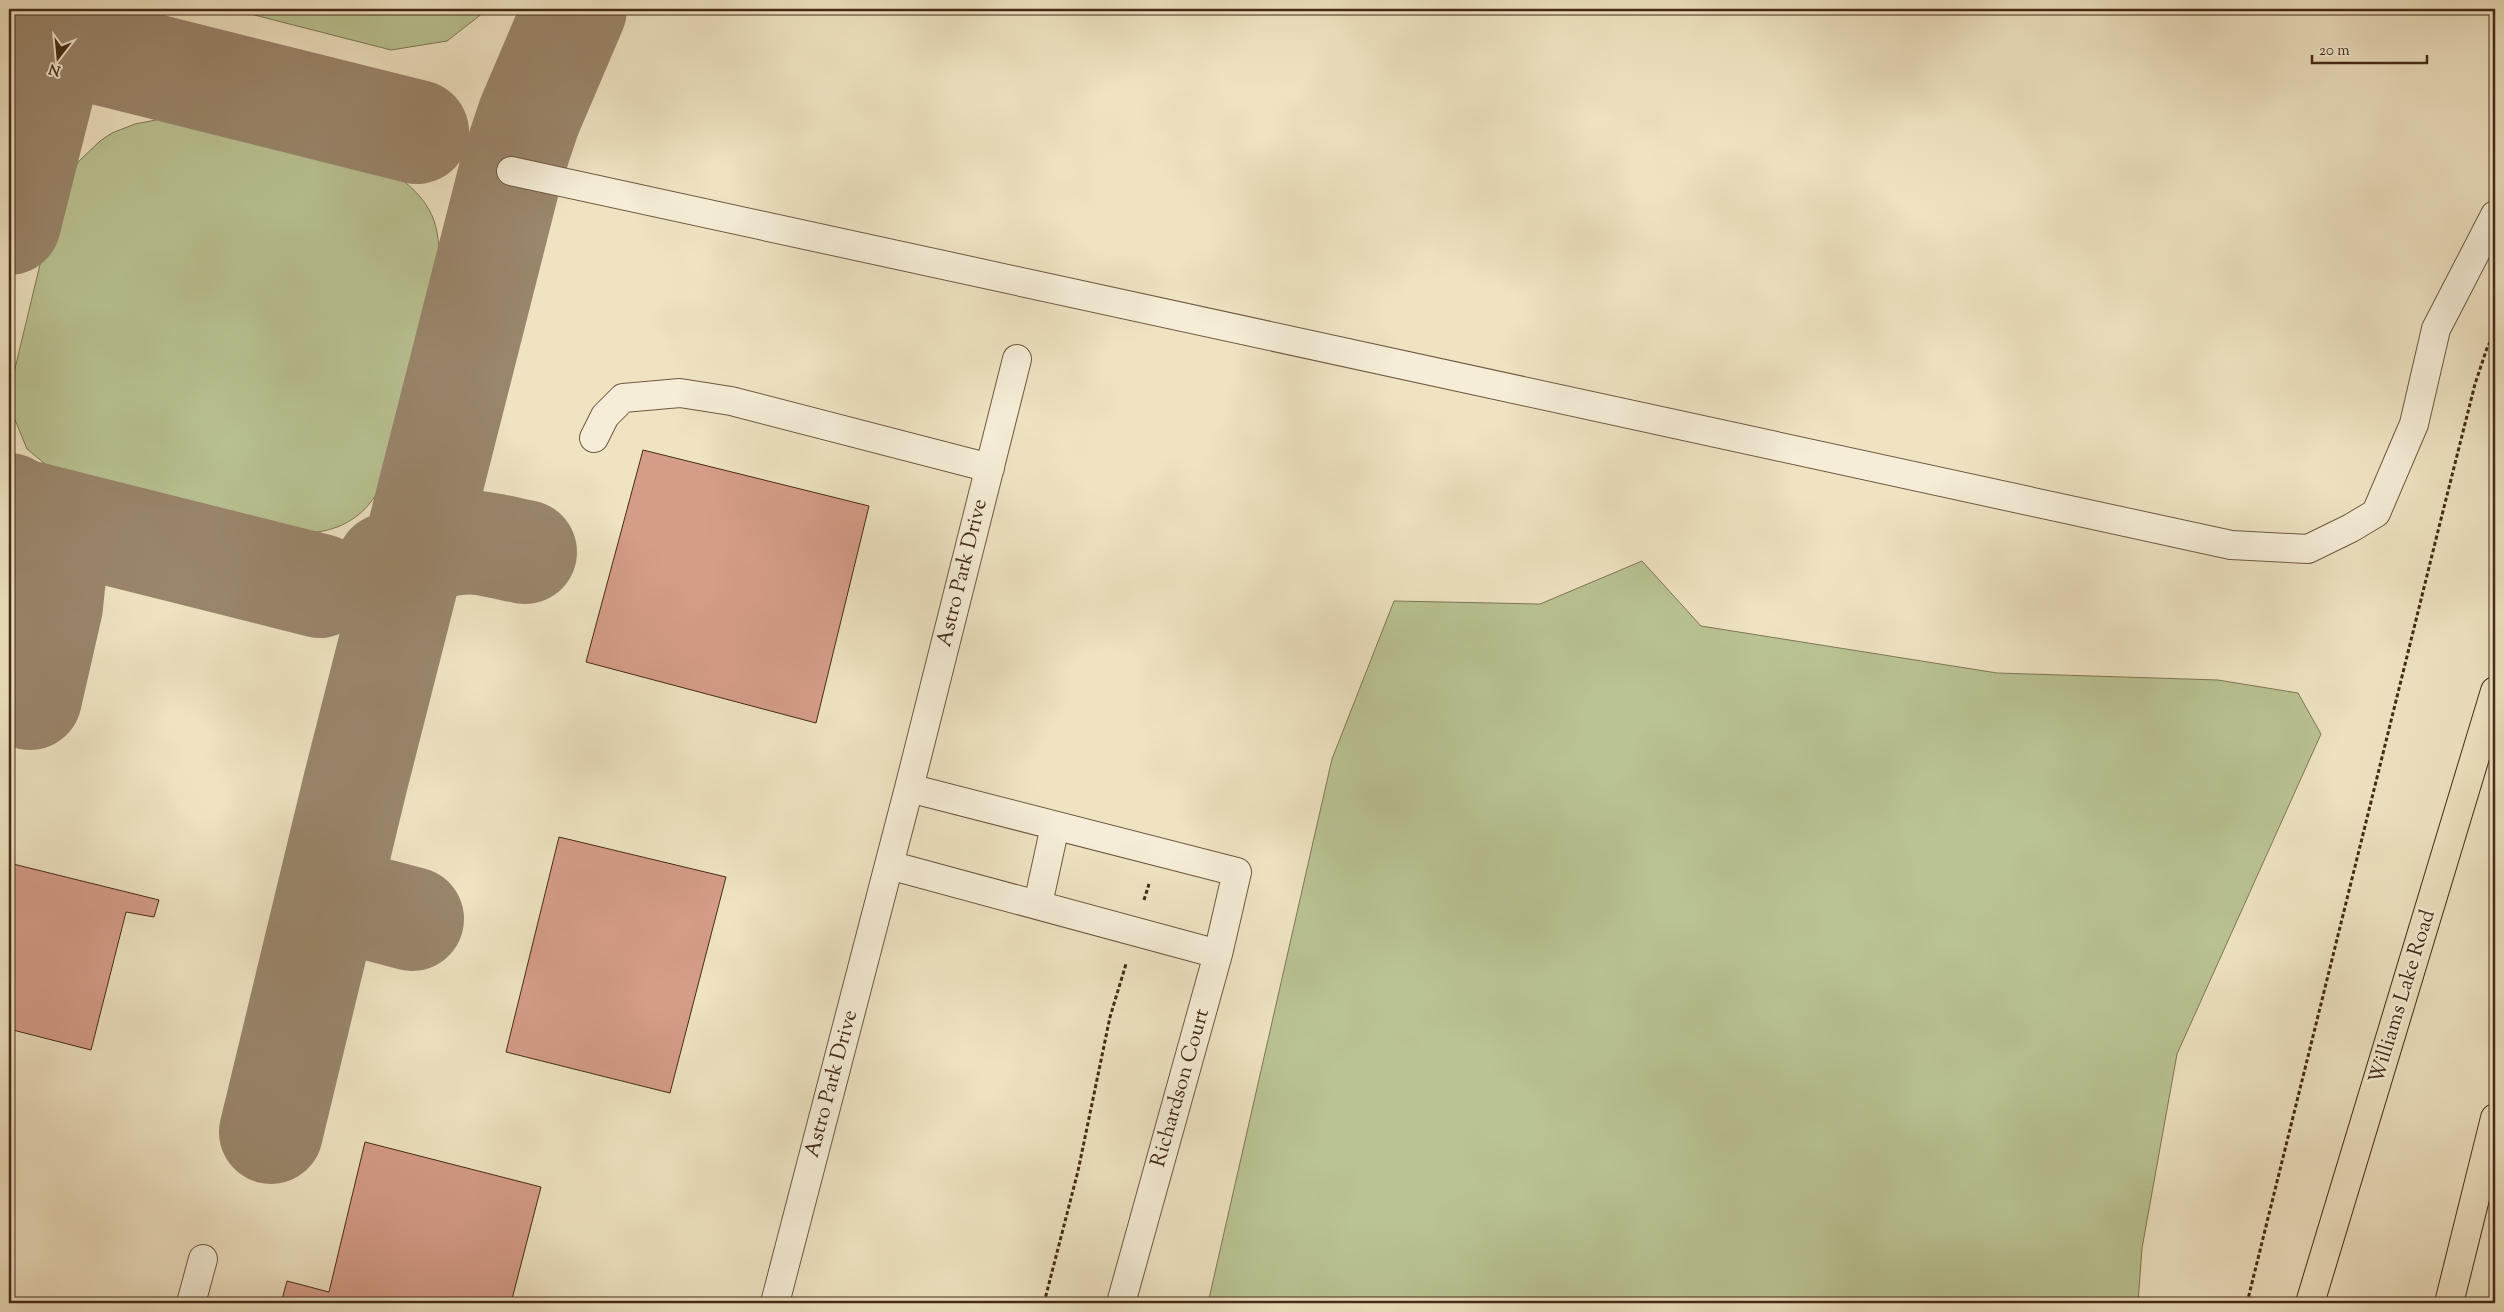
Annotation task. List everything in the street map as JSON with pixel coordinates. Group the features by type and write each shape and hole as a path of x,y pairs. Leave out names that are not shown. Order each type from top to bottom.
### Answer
{"main road":[{"name":"Williams Lake Road","path":"2310,1303 2495,691"},
{"path":"2449,1303 2495,1118"}],"street":[{"path":"510,171 2231,545 2273,549 2308,549 2344,532 2376,513 2414,424 2436,330 2495,215"},
{"name":"Astro Park Drive","path":"775,1303 909,788 1017,359"},
{"path":"594,438 606,416 624,398 680,393 731,400 990,468"},
{"path":"909,788 1157,853"},
{"path":"1038,904 1055,826"},
{"name":"Richardson Court","path":"1121,1303 1218,954 1237,872 1157,853"},
{"path":"889,865 1218,954"},
{"path":"191,1303 203,1259"}],"path":[{"path":"2247,1303 2475,384 2487,348 2495,333"},
{"path":"1044,1303 1078,1171 1110,1017 1157,853"}],"green space":[{"path":"231,9 488,9 447,41 391,50"},
{"path":"161,119 190,121 392,172 417,193 432,214 438,240 438,272 387,469 373,500 351,520 337,527 306,533 288,532 91,485 55,472 27,449 13,415 12,381 56,198 79,161 100,141 112,133 135,124"},
{"path":"1642,561 1701,626 1997,673 2218,680 2298,693 2321,734 2177,1054 2142,1248 2138,1303 1208,1303 1332,759 1394,601 1540,604"}],"building":[{"path":"643,450 869,506 816,723 586,662"},
{"path":"559,837 726,877 670,1093 506,1052"},
{"path":"9,863 159,900 154,917 126,912 91,1050 9,1029"},
{"path":"365,1142 541,1187 511,1303 281,1303 287,1281 329,1292"}],"taxiway":[{"path":"9,223 63,9"},
{"path":"271,1132 355,784 511,171 529,117 575,9"},
{"path":"9,30 417,132"},
{"path":"9,505 44,540 54,577 51,606 30,698"},
{"path":"9,508 320,586"},
{"path":"388,565 421,552 455,543 479,543 525,552"},
{"path":"335,872 343,889 355,904 412,919"}]}
